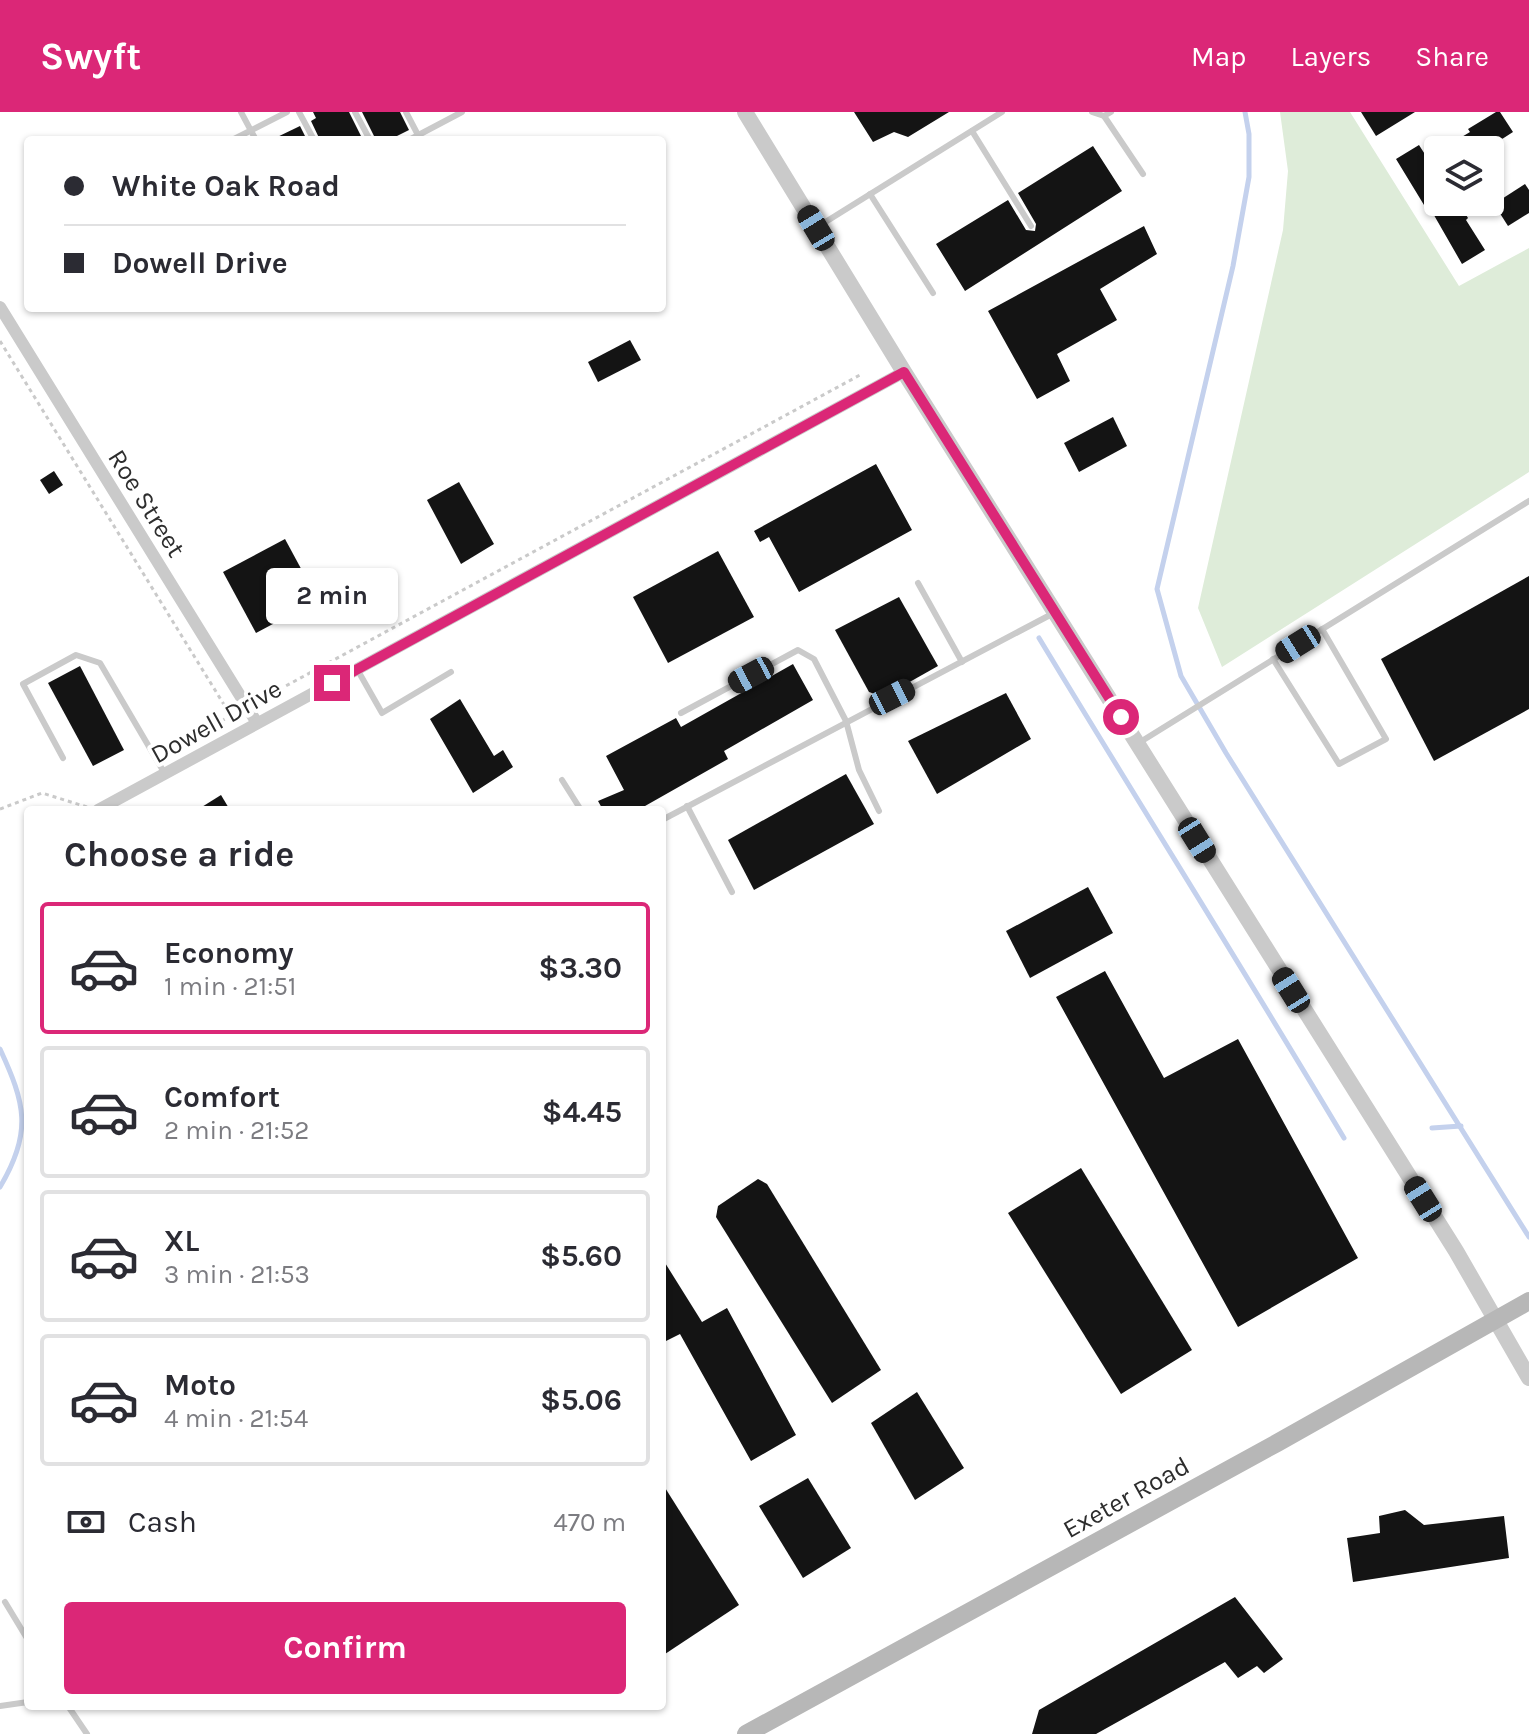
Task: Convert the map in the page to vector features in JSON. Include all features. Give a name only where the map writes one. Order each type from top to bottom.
[{"type":"main road","name":"Exeter Road","points":[[746,1734],[1265,1450],[1529,1301]]},
{"type":"street","points":[[745,112],[904,372],[1456,1251],[1529,1378]]},
{"type":"street","name":"Roe Street","points":[[0,307],[257,723]]},
{"type":"street","name":"Dowell Drive","points":[[105,806],[904,372]]},
{"type":"lane","points":[[241,112],[254,136]]},
{"type":"lane","points":[[240,136],[287,112]]},
{"type":"lane","points":[[299,112],[312,136]]},
{"type":"lane","points":[[355,112],[368,136]]},
{"type":"lane","points":[[406,112],[418,135],[458,113]]},
{"type":"lane","points":[[816,228],[1002,112]]},
{"type":"lane","points":[[1092,112],[1107,114],[1143,174]]},
{"type":"lane","points":[[972,131],[1031,226]]},
{"type":"lane","points":[[870,194],[933,293]]},
{"type":"lane","points":[[1137,744],[1529,501]]},
{"type":"lane","points":[[918,583],[962,662]]},
{"type":"lane","points":[[666,818],[1055,612]]},
{"type":"lane","points":[[1273,659],[1339,764],[1386,739],[1322,629]]},
{"type":"lane","points":[[681,713],[798,650],[814,659],[846,721],[859,770],[879,811]]},
{"type":"lane","points":[[63,758],[23,684],[76,655],[100,663],[165,774]]},
{"type":"lane","points":[[357,669],[382,713],[451,672]]},
{"type":"lane","points":[[562,780],[578,806]]},
{"type":"lane","points":[[687,806],[732,892]]},
{"type":"lane","points":[[5,1602],[24,1633]]},
{"type":"lane","points":[[0,1706],[24,1703]]},
{"type":"lane","points":[[71,1710],[87,1734]]},
{"type":"path","points":[[0,341],[231,716]]},
{"type":"path","points":[[179,744],[860,375]]},
{"type":"path","points":[[0,809],[42,793],[85,806]]},
{"type":"green space","points":[[1280,112],[1350,112],[1459,286],[1529,248],[1529,472],[1222,667],[1198,608],[1283,230],[1288,171]]},
{"type":"building","points":[[313,112],[349,112],[361,136],[318,136],[311,121],[316,118]]},
{"type":"building","points":[[362,112],[400,112],[409,130],[397,136],[374,136]]},
{"type":"building","points":[[854,112],[949,112],[908,137],[894,132],[873,142]]},
{"type":"building","points":[[1361,112],[1415,112],[1376,136]]},
{"type":"building","points":[[1500,112],[1513,132],[1504,138],[1463,136],[1470,132],[1468,129]]},
{"type":"building","points":[[300,126],[305,136],[279,136]]},
{"type":"building","points":[[1419,145],[1424,153],[1424,205],[1396,159]]},
{"type":"building","points":[[1093,146],[1122,191],[965,291],[936,244],[1008,200],[1026,230],[1035,231],[1036,224],[1018,193]]},
{"type":"building","points":[[1525,184],[1529,190],[1529,213],[1508,226],[1502,216],[1504,198]]},
{"type":"building","points":[[1434,216],[1468,218],[1466,220],[1485,250],[1462,264]]},
{"type":"building","points":[[1144,226],[1157,254],[1100,289],[1117,320],[1057,354],[1070,381],[1037,399],[988,311]]},
{"type":"building","points":[[630,340],[641,360],[598,382],[588,362]]},
{"type":"building","points":[[1113,417],[1127,446],[1079,472],[1064,443]]},
{"type":"building","points":[[876,464],[912,530],[799,592],[769,537],[760,542],[754,531]]},
{"type":"building","points":[[54,471],[63,485],[49,494],[40,480]]},
{"type":"building","points":[[459,482],[494,544],[461,564],[427,500]]},
{"type":"building","points":[[285,539],[318,600],[256,633],[223,572]]},
{"type":"building","points":[[718,551],[754,617],[668,663],[633,597]]},
{"type":"building","points":[[1529,576],[1529,709],[1434,761],[1381,659]]},
{"type":"building","points":[[899,597],[938,666],[883,697],[869,692],[835,630]]},
{"type":"building","points":[[793,664],[813,700],[724,751],[728,759],[645,806],[601,806],[598,801],[624,790],[606,756],[676,718],[681,727]]},
{"type":"building","points":[[80,666],[124,750],[93,766],[48,683]]},
{"type":"building","points":[[1006,693],[1031,739],[937,794],[908,741]]},
{"type":"building","points":[[460,699],[494,756],[503,750],[513,767],[473,793],[430,719]]},
{"type":"building","points":[[846,774],[874,824],[754,890],[728,840]]},
{"type":"building","points":[[221,795],[228,806],[203,806]]},
{"type":"building","points":[[1088,887],[1113,933],[1030,978],[1006,931]]},
{"type":"building","points":[[1105,971],[1164,1078],[1238,1039],[1358,1258],[1238,1327],[1056,997]]},
{"type":"building","points":[[1081,1168],[1192,1350],[1121,1394],[1008,1213]]},
{"type":"building","points":[[758,1179],[767,1184],[881,1370],[832,1403],[716,1217],[718,1206]]},
{"type":"building","points":[[666,1264],[702,1322],[727,1308],[796,1435],[751,1461],[680,1334],[666,1341]]},
{"type":"building","points":[[917,1392],[964,1468],[915,1500],[871,1423]]},
{"type":"building","points":[[808,1478],[851,1548],[803,1578],[759,1506]]},
{"type":"building","points":[[666,1489],[739,1605],[666,1653]]},
{"type":"building","points":[[1405,1510],[1424,1525],[1504,1516],[1509,1558],[1353,1582],[1347,1538],[1380,1533],[1379,1516]]},
{"type":"building","points":[[1235,1597],[1283,1659],[1264,1673],[1257,1666],[1238,1678],[1225,1662],[1096,1734],[1032,1734],[1039,1710]]},
{"type":"waterway","points":[[1245,112],[1249,134],[1249,177],[1233,266],[1157,589],[1181,676],[1529,1237]]},
{"type":"waterway","points":[[1039,638],[1344,1138]]},
{"type":"waterway","points":[[0,1049],[15,1086],[22,1118],[17,1150],[0,1187]]},
{"type":"waterway","points":[[1432,1128],[1461,1126]]},
{"type":"route","points":[[332,683],[904,372],[1121,717]]}]
